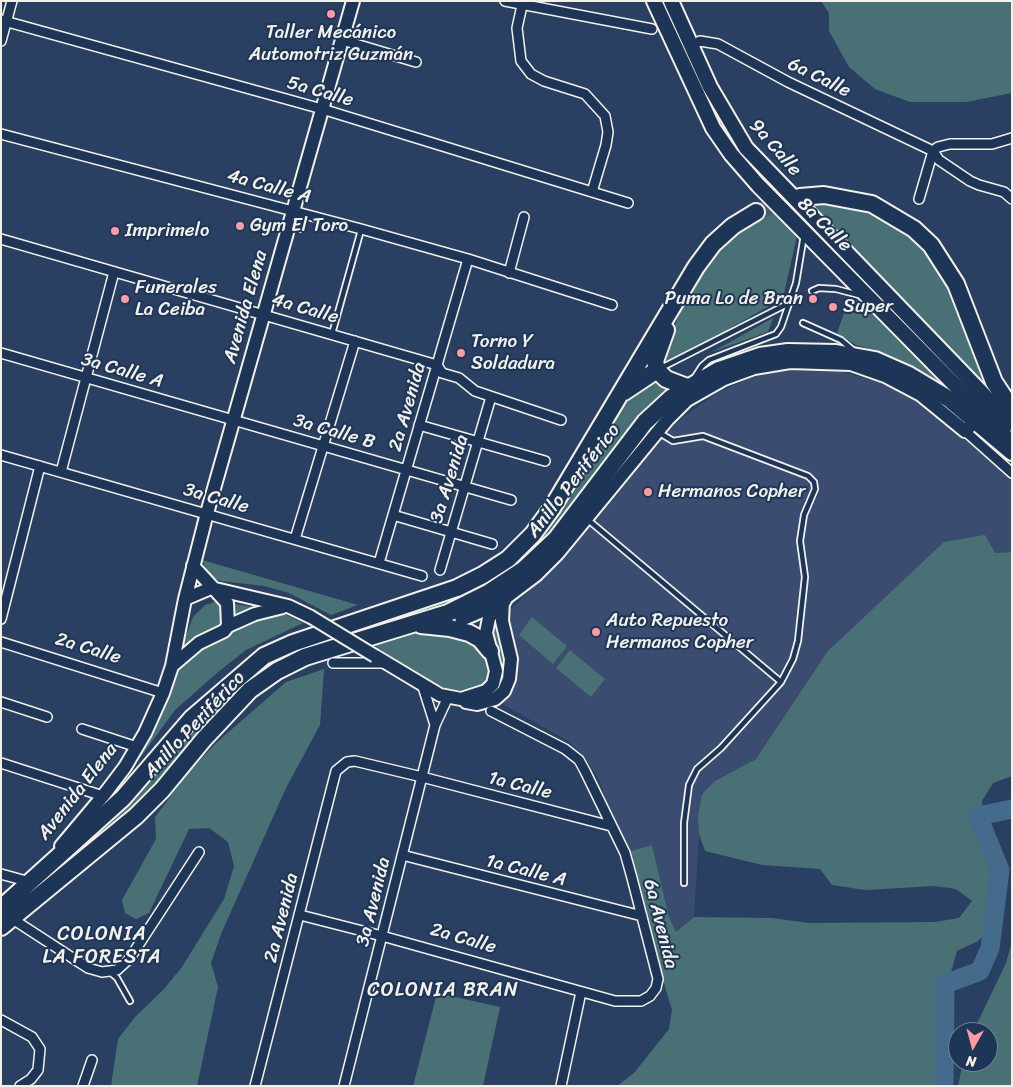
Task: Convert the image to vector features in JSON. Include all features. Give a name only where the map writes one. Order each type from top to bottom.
[{"type":"highway","points":[[800,197],[824,195],[872,204],[914,229],[931,245],[956,284],[994,382],[1012,409]]},
{"type":"highway","name":"Anillo Periférico","points":[[4,918],[30,882],[123,798],[192,718],[264,656],[293,643],[457,588],[483,575],[508,559],[533,534],[552,508],[678,296],[713,244],[733,226],[756,212]]},
{"type":"highway","points":[[678,296],[655,361],[657,370],[666,379],[688,386]]},
{"type":"highway","name":"Anillo Periférico","points":[[4,918],[136,816],[162,790],[250,690],[277,672],[304,658],[448,612],[507,582],[539,556],[575,516],[651,427],[671,398],[688,386],[733,364],[772,354],[817,351],[863,357],[890,366],[930,387],[971,426],[1012,452]]},
{"type":"highway","points":[[618,396],[657,370]]},
{"type":"highway","points":[[411,625],[456,619],[503,600]]},
{"type":"highway","points":[[411,625],[436,626],[463,631],[480,639],[490,651]]},
{"type":"main road","name":"8a Calle","points":[[654,1],[713,128],[731,154],[758,185],[1012,444]]},
{"type":"main road","name":"9a Calle","points":[[671,1],[728,122],[746,148],[1012,424]]},
{"type":"street","points":[[1,41],[4,21],[12,1]]},
{"type":"street","name":"Avenida Elena","points":[[30,882],[104,796],[137,747],[163,692],[172,666],[177,632],[207,513],[353,1]]},
{"type":"street","points":[[505,1],[652,29]]},
{"type":"street","points":[[523,3],[517,28],[518,49],[521,61],[531,74],[544,81],[585,94],[605,116],[608,132],[592,192]]},
{"type":"street","name":"5a Calle","points":[[4,21],[322,109],[628,203]]},
{"type":"street","points":[[342,40],[416,62]]},
{"type":"street","name":"6a Calle","points":[[691,46],[700,41],[718,44],[788,82],[934,151],[939,160],[970,181],[979,186],[1004,192],[1012,199]]},
{"type":"street","name":"4a Calle A","points":[[1,134],[293,210],[315,218],[468,259],[612,306]]},
{"type":"street","points":[[919,199],[934,151],[945,145],[984,145],[1012,138]]},
{"type":"street","points":[[509,273],[524,217]]},
{"type":"street","name":"4a Calle","points":[[1,239],[437,365],[442,372],[459,378],[469,388],[561,420]]},
{"type":"street","name":"2a Avenida","points":[[379,563],[468,259]]},
{"type":"street","points":[[61,472],[114,272]]},
{"type":"street","points":[[295,538],[355,341]]},
{"type":"street","name":"3a Calle A","points":[[1,353],[234,420]]},
{"type":"street","name":"Anillo Periférico","points":[[503,600],[536,575],[586,518],[651,427],[687,400],[713,384],[766,365],[807,362],[851,364],[885,376],[921,395],[971,426],[1012,473]]},
{"type":"street","name":"3a Avenida","points":[[440,570],[491,397]]},
{"type":"street","name":"3a Calle B","points":[[234,420],[511,500]]},
{"type":"street","points":[[419,426],[545,461]]},
{"type":"street","name":"3a Calle","points":[[1,455],[422,576]]},
{"type":"street","points":[[1,619],[40,466]]},
{"type":"street","points":[[393,515],[492,544]]},
{"type":"street","points":[[193,566],[211,588],[227,603],[228,626]]},
{"type":"street","points":[[185,599],[211,588],[288,606],[311,617],[423,687],[471,704],[484,703],[500,695],[507,685],[511,660],[502,621],[503,600]]},
{"type":"street","points":[[461,699],[483,693],[493,684],[495,666],[486,637],[486,626],[489,618],[503,600]]},
{"type":"street","points":[[172,666],[199,643],[224,631],[228,626],[255,614],[288,606]]},
{"type":"street","points":[[177,632],[199,643]]},
{"type":"street","name":"2a Calle","points":[[1,642],[163,692]]},
{"type":"street","points":[[332,663],[386,663]]},
{"type":"street","points":[[423,687],[435,725]]},
{"type":"street","name":"3a Avenida","points":[[344,1086],[435,725],[448,697]]},
{"type":"street","points":[[1,702],[47,717]]},
{"type":"street","points":[[491,711],[565,749],[579,760],[592,783],[611,826]]},
{"type":"street","points":[[82,729],[137,747]]},
{"type":"street","name":"1a Calle","points":[[347,762],[355,761],[422,777],[611,826]]},
{"type":"street","name":"2a Avenida","points":[[255,1086],[336,771],[347,762]]},
{"type":"street","points":[[1,763],[104,796]]},
{"type":"street","name":"6a Avenida","points":[[611,826],[625,852],[658,979],[656,988],[650,996],[641,1001],[615,1001]]},
{"type":"street","points":[[4,918],[88,968],[98,972],[117,970],[130,958],[199,852]]},
{"type":"street","name":"1a Calle A","points":[[402,855],[642,916]]},
{"type":"street","points":[[1,874],[30,882]]},
{"type":"street","name":"2a Calle","points":[[300,916],[382,936],[615,1001]]},
{"type":"street","points":[[561,1086],[581,992]]},
{"type":"street","points":[[1,1020],[25,1033],[37,1044],[41,1057],[34,1076],[20,1086]]},
{"type":"street","points":[[83,1086],[92,1060]]},
{"type":"lane","points":[[288,226],[301,229]]},
{"type":"lane","points":[[332,334],[361,229]]},
{"type":"lane","points":[[688,386],[702,366],[709,360],[776,334],[785,319],[796,283],[804,231]]},
{"type":"lane","points":[[812,292],[819,288],[836,289],[850,291],[871,300]]},
{"type":"lane","points":[[657,370],[799,298]]},
{"type":"lane","points":[[785,319],[792,320]]},
{"type":"lane","points":[[803,323],[841,340],[863,357]]},
{"type":"lane","points":[[651,427],[673,441],[702,436],[808,476],[814,482],[815,489],[804,515],[800,541],[805,576],[798,641],[793,659],[780,682],[721,748],[697,769],[689,785],[684,823],[684,884]]},
{"type":"lane","points":[[586,518],[780,682]]},
{"type":"lane","points":[[110,972],[117,978],[130,1002]]},
{"type":"shaded area","points":[[827,367],[888,385],[933,410],[1012,481],[1012,552],[995,553],[827,652],[756,759],[715,781],[698,816],[699,834],[694,917],[676,932],[669,917],[652,845],[624,853],[617,828],[598,778],[583,754],[568,741],[497,701],[514,689],[517,680],[517,657],[510,627],[510,610],[550,571],[647,452],[682,418],[717,393],[750,378],[790,368]]},
{"type":"green space","points":[[821,1],[1012,1],[1012,93],[966,102],[910,102],[875,89],[849,67],[829,31],[829,13]]},
{"type":"green space","points":[[818,200],[860,207],[914,235],[951,285],[984,385],[807,204]]},
{"type":"green space","points":[[775,208],[798,231],[783,298],[664,366],[660,363],[686,297],[719,245],[753,217]]},
{"type":"green space","points":[[850,296],[885,319],[972,409],[931,377],[907,363],[882,352],[856,345],[837,333]]},
{"type":"green space","points":[[773,318],[768,332],[712,352]]},
{"type":"green space","points":[[651,378],[673,389],[562,522],[503,579],[444,608],[273,668],[161,787],[1,922],[1,912],[139,793],[154,777],[194,721],[267,661],[298,646],[440,603],[500,575],[532,545],[622,400]]},
{"type":"green space","points":[[985,535],[995,553],[1012,552],[1012,776],[993,783],[982,801],[984,830],[994,856],[992,888],[996,907],[991,928],[978,941],[957,951],[947,986],[944,1086],[617,1086],[634,1073],[669,1029],[672,1010],[624,853],[652,845],[669,917],[676,932],[694,917],[772,918],[809,923],[935,922],[959,918],[972,901],[956,889],[935,886],[865,890],[832,885],[820,869],[762,865],[705,851],[699,834],[698,816],[702,794],[715,781],[756,759],[827,652],[944,542]]},
{"type":"green space","points":[[202,560],[358,605],[331,615],[289,593],[264,586],[221,581],[210,577]]},
{"type":"green space","points":[[219,601],[280,612],[303,623],[246,650],[217,673],[175,710],[140,758],[193,617],[205,605]]},
{"type":"green space","points":[[497,613],[505,665],[493,645],[491,622]]},
{"type":"green space","points":[[532,617],[567,646],[553,664],[519,635]]},
{"type":"green space","points":[[411,631],[436,631],[476,644],[490,665],[488,679],[481,688],[472,691],[442,689],[427,683],[374,645]]},
{"type":"green space","points":[[570,650],[605,679],[591,697],[556,668]]},
{"type":"green space","points":[[324,669],[320,725],[286,788],[221,934],[211,963],[218,987],[197,1086],[111,1086],[118,1039],[135,1017],[164,989],[182,967],[224,899],[234,866],[228,842],[209,828],[189,829],[149,913],[136,919],[125,913],[122,900],[156,839],[155,817],[189,772],[216,743],[286,682]]},
{"type":"green space","points":[[1012,941],[1012,1086],[958,1086],[961,1072],[998,1072],[998,1022],[978,1022],[1006,963]]},
{"type":"green space","points":[[437,993],[500,1007],[483,1086],[413,1086]]},
{"type":"waterway","points":[[944,1086],[945,984],[980,971],[990,948],[1000,870],[978,816],[1012,809]]},
{"type":"tunnel","points":[[756,212],[800,197]]},
{"type":"place","name":"Taller Mecánico Automotriz Guzmán","points":[[331,14]]},
{"type":"place","name":"Gym El Toro","points":[[240,226]]},
{"type":"place","name":"Imprimelo","points":[[115,231]]},
{"type":"place","name":"Funerales La Ceiba","points":[[125,299]]},
{"type":"place","name":"Puma Lo de Bran","points":[[813,299]]},
{"type":"place","name":"Super","points":[[833,307]]},
{"type":"place","name":"Torno Y Soldadura","points":[[461,353]]},
{"type":"place","name":"Hermanos Copher","points":[[648,492]]},
{"type":"place","name":"Auto Repuesto Hermanos Copher","points":[[596,632]]},
{"type":"district","name":"COLONIA LA FORESTA","points":[[102,946]]},
{"type":"district","name":"COLONIA BRAN","points":[[443,991]]}]
